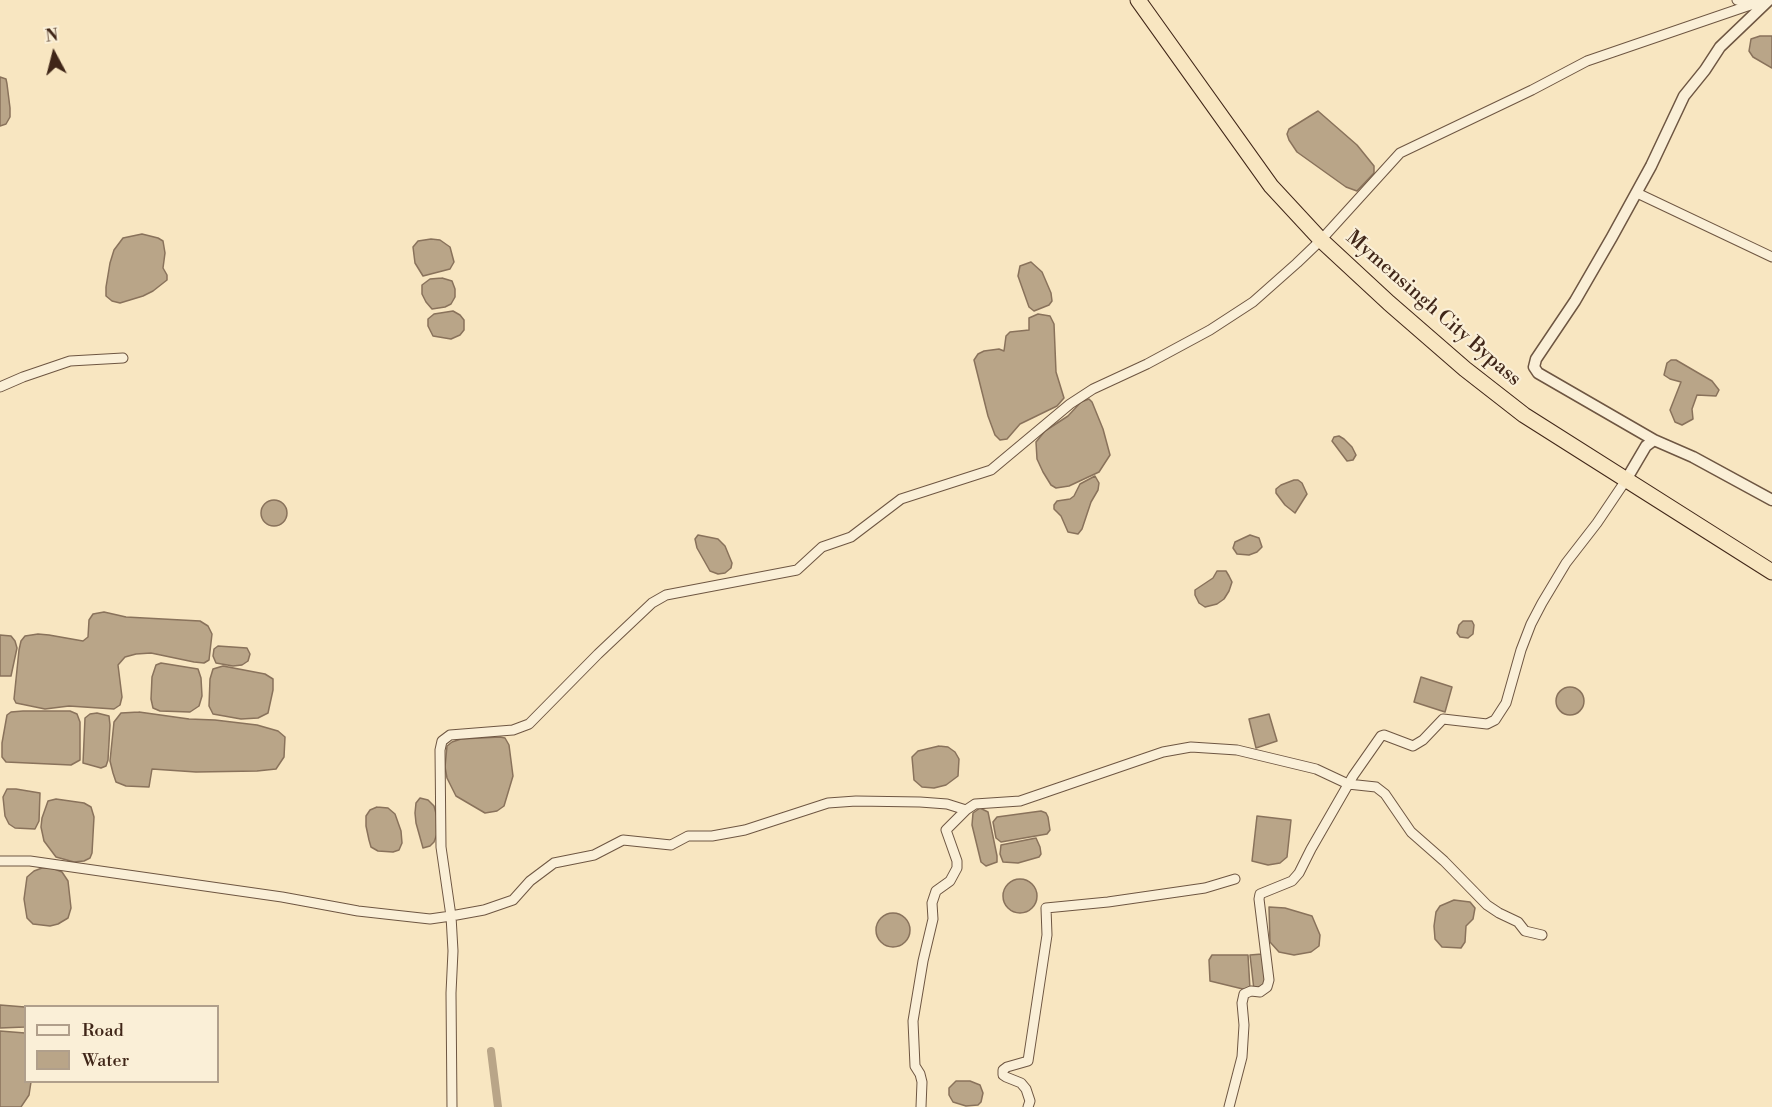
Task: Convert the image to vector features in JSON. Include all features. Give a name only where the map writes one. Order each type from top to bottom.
[{"type":"highway","name":"Mymensingh City Bypass","points":[[1138,0],[1271,186],[1321,240],[1465,369],[1524,415],[1772,572]]},
{"type":"street","points":[[1737,0],[1752,5]]},
{"type":"street","points":[[452,1107],[453,951],[451,916],[441,847],[440,750],[442,741],[450,735],[513,730],[529,724],[652,603],[666,595],[797,570],[822,547],[851,537],[901,499],[991,470],[1070,404],[1093,389],[1147,364],[1210,330],[1253,302],[1321,240],[1400,153],[1587,61],[1767,0]]},
{"type":"street","points":[[1767,0],[1720,47],[1706,70],[1684,96],[1651,166],[1575,300],[1536,359],[1534,367],[1538,373],[1654,440],[1693,457],[1772,500]]},
{"type":"street","points":[[1636,193],[1772,257]]},
{"type":"street","points":[[0,387],[70,361],[123,358]]},
{"type":"street","points":[[1229,1107],[1242,1057],[1244,994],[1251,991],[1260,992],[1267,987],[1269,980],[1260,894],[1292,881],[1299,873],[1348,784],[1381,735],[1413,746],[1424,740],[1443,719],[1487,724],[1495,720],[1506,703],[1521,650],[1542,603],[1566,563],[1597,524],[1646,446],[1654,440]]},
{"type":"street","points":[[921,1107],[922,1082],[915,1066],[913,1021],[933,919],[932,903],[936,891],[950,881],[957,868],[957,861],[946,830],[975,804],[1020,801],[1154,755],[1191,747],[1237,750],[1285,760],[1316,769],[1348,784],[1382,791],[1411,832],[1444,861],[1487,905],[1499,914],[1518,921],[1525,932],[1542,935]]},
{"type":"street","points":[[0,861],[30,861],[282,897],[358,911],[430,919],[484,910],[513,900],[530,881],[554,862],[594,855],[623,840],[671,845],[688,836],[712,836],[745,830],[828,803],[920,802],[947,804],[966,810]]},
{"type":"street","points":[[1028,1107],[1030,1101],[1026,1089],[1021,1083],[1003,1075],[1003,1070],[1028,1061],[1047,935],[1046,908],[1205,888],[1235,879]]},
{"type":"water","points":[[1772,36],[1772,68],[1753,57],[1749,51],[1751,39]]},
{"type":"water","points":[[0,77],[6,79],[10,117],[6,124],[0,126]]},
{"type":"water","points":[[1318,111],[1357,145],[1374,166],[1374,173],[1357,191],[1346,187],[1297,152],[1289,140],[1287,134],[1289,129]]},
{"type":"water","points":[[142,234],[163,241],[165,253],[163,268],[167,280],[143,296],[120,303],[112,301],[106,296],[106,287],[114,250],[123,238]]},
{"type":"water","points":[[440,240],[450,247],[454,262],[450,269],[423,276],[415,263],[413,247],[418,241]]},
{"type":"water","points":[[1031,262],[1042,272],[1052,301],[1049,305],[1034,311],[1029,307],[1018,276],[1020,266]]},
{"type":"water","points":[[442,278],[452,281],[455,297],[451,304],[432,309],[422,294],[422,285],[430,279]]},
{"type":"water","points":[[453,311],[464,320],[464,330],[460,335],[451,339],[433,336],[428,326],[428,319],[434,314]]},
{"type":"water","points":[[1038,314],[1050,316],[1054,324],[1056,372],[1064,398],[1057,406],[1020,424],[1007,439],[1000,440],[995,435],[988,416],[974,360],[984,351],[999,349],[1004,351],[1006,336],[1010,332],[1029,330],[1029,318]]},
{"type":"water","points":[[1676,360],[1712,381],[1719,390],[1716,396],[1697,395],[1692,409],[1693,419],[1682,425],[1675,422],[1670,410],[1681,382],[1664,375],[1667,363]]},
{"type":"water","points":[[1089,399],[1103,429],[1110,455],[1099,472],[1069,486],[1056,488],[1051,485],[1037,459],[1036,442],[1045,431],[1068,416],[1081,402]]},
{"type":"water","points":[[1339,436],[1352,447],[1356,455],[1353,460],[1347,461],[1332,441],[1334,437]]},
{"type":"water","points":[[1095,476],[1099,483],[1098,490],[1091,502],[1082,529],[1078,534],[1068,532],[1061,516],[1054,509],[1054,505],[1057,501],[1070,499],[1080,484]]},
{"type":"water","points":[[1294,480],[1302,483],[1307,494],[1295,513],[1276,493],[1276,489],[1281,485]]},
{"type":"water","points":[[274,500],[283,504],[287,513],[283,522],[274,526],[265,522],[261,513],[265,504]]},
{"type":"water","points":[[698,535],[718,539],[725,546],[732,563],[731,568],[725,573],[718,574],[710,571],[697,548],[695,539]]},
{"type":"water","points":[[1250,535],[1259,538],[1262,547],[1249,555],[1237,554],[1233,548],[1235,542]]},
{"type":"water","points":[[1217,571],[1226,571],[1229,576],[1232,582],[1229,591],[1217,604],[1205,607],[1199,603],[1195,590],[1213,578]]},
{"type":"water","points":[[104,612],[126,617],[200,621],[208,626],[212,634],[209,660],[204,663],[194,662],[151,653],[125,657],[118,665],[122,697],[120,705],[114,709],[69,706],[45,709],[16,703],[14,699],[19,650],[25,636],[38,634],[83,641],[88,637],[89,620],[93,614]]},
{"type":"water","points":[[1463,621],[1472,621],[1473,634],[1468,638],[1460,637],[1457,633],[1459,625]]},
{"type":"water","points":[[0,635],[11,636],[17,648],[11,676],[0,676]]},
{"type":"water","points":[[218,646],[247,648],[250,654],[248,661],[242,665],[233,666],[216,663],[213,656],[214,649]]},
{"type":"water","points":[[161,663],[198,669],[202,696],[199,706],[190,712],[160,711],[153,708],[152,677],[156,665]]},
{"type":"water","points":[[223,666],[265,674],[273,679],[268,713],[258,718],[241,719],[213,714],[209,706],[210,679],[213,669]]},
{"type":"water","points":[[1421,677],[1452,687],[1445,712],[1414,702]]},
{"type":"water","points":[[1570,687],[1580,691],[1584,701],[1580,711],[1570,715],[1560,711],[1556,701],[1560,691]]},
{"type":"water","points":[[70,711],[77,714],[80,722],[80,760],[71,765],[6,762],[2,757],[2,743],[7,715],[11,712]]},
{"type":"water","points":[[139,712],[257,725],[278,731],[285,737],[284,757],[276,769],[257,771],[196,772],[152,769],[149,787],[126,786],[116,782],[110,761],[114,722],[121,713]]},
{"type":"water","points":[[97,713],[109,716],[110,725],[108,760],[106,766],[101,768],[83,763],[85,718]]},
{"type":"water","points":[[1269,714],[1277,741],[1256,748],[1249,719]]},
{"type":"water","points":[[505,738],[509,745],[513,776],[504,806],[497,811],[485,813],[456,796],[447,778],[445,767],[447,746],[461,739]]},
{"type":"water","points":[[939,746],[948,747],[955,752],[959,759],[958,776],[946,785],[934,788],[922,787],[914,780],[912,757],[918,751]]},
{"type":"water","points":[[7,789],[40,793],[39,821],[35,829],[15,828],[9,824],[5,816],[3,797]]},
{"type":"water","points":[[420,798],[428,800],[434,806],[437,817],[437,834],[434,842],[423,848],[415,813],[416,803]]},
{"type":"water","points":[[56,799],[84,803],[91,807],[94,817],[90,858],[74,862],[56,857],[44,841],[42,818],[48,801]]},
{"type":"water","points":[[377,807],[388,808],[395,814],[401,831],[402,843],[399,850],[378,851],[371,847],[366,816],[370,810]]},
{"type":"water","points":[[980,808],[988,812],[997,856],[997,862],[986,866],[981,862],[972,825],[973,813]]},
{"type":"water","points":[[1041,811],[1048,817],[1050,830],[1047,834],[1001,842],[996,838],[993,822],[997,817]]},
{"type":"water","points":[[1257,816],[1291,820],[1287,857],[1280,863],[1268,865],[1252,861]]},
{"type":"water","points":[[1036,838],[1040,847],[1039,857],[1018,863],[1003,862],[1000,854],[1001,845]]},
{"type":"water","points":[[42,868],[52,868],[62,872],[68,881],[71,908],[68,918],[50,926],[33,924],[27,918],[24,899],[27,877]]},
{"type":"water","points":[[1020,879],[1032,884],[1037,896],[1032,908],[1020,913],[1008,908],[1003,896],[1008,884]]},
{"type":"water","points":[[1454,900],[1470,902],[1475,908],[1473,919],[1466,926],[1465,942],[1461,948],[1442,947],[1435,939],[1436,912],[1440,906]]},
{"type":"water","points":[[1269,907],[1285,908],[1312,916],[1320,935],[1319,946],[1311,952],[1294,955],[1279,952],[1270,942]]},
{"type":"water","points":[[893,913],[905,918],[910,930],[905,942],[893,947],[881,942],[876,930],[881,918]]},
{"type":"water","points":[[1262,954],[1266,980],[1264,986],[1254,990],[1250,955]]},
{"type":"water","points":[[1212,955],[1248,955],[1250,989],[1210,981],[1209,960]]},
{"type":"water","points":[[0,1005],[24,1007],[24,1027],[0,1028]]},
{"type":"water","points":[[0,1031],[24,1033],[24,1083],[31,1083],[29,1095],[21,1107],[0,1107]]},
{"type":"water","points":[[956,1081],[970,1081],[980,1085],[983,1093],[981,1102],[978,1105],[966,1106],[953,1102],[949,1095],[949,1088]]},
{"type":"waterway","points":[[491,1051],[498,1107]]}]
